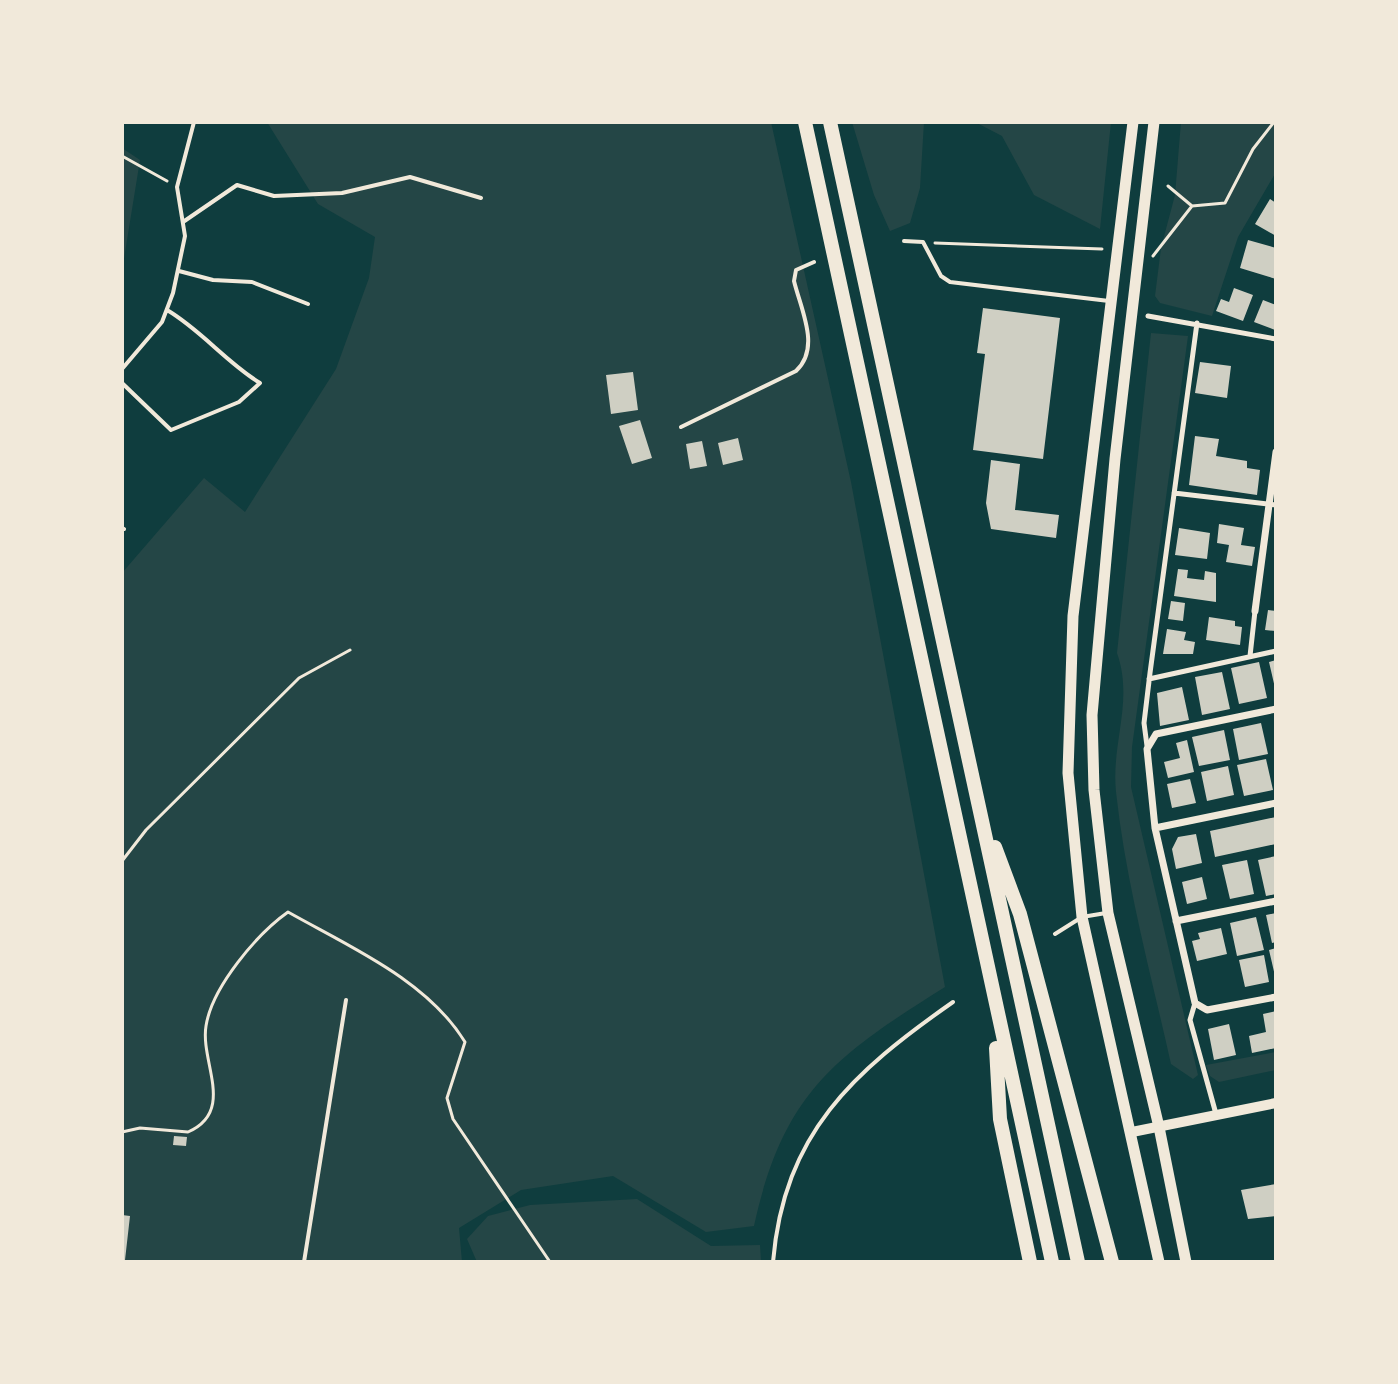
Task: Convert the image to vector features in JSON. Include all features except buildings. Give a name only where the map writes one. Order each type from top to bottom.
[{"type":"highway","points":[[805,122],[1052,1262]]},
{"type":"highway","points":[[830,122],[1078,1262]]},
{"type":"highway","points":[[980,810],[1020,914],[1112,1262]]},
{"type":"highway","points":[[995,1008],[1000,1119],[1030,1262]]},
{"type":"main road","points":[[1133,122],[1073,616],[1068,773],[1082,917],[1159,1262]]},
{"type":"main road","points":[[1154,122],[1115,459],[1093,701],[1094,790],[1108,913],[1159,1127],[1186,1262]]},
{"type":"main road","points":[[1132,1132],[1276,1103]]},
{"type":"street","points":[[1148,316],[1276,339]]},
{"type":"street","points":[[1197,323],[1144,723],[1155,828],[1195,1003],[1190,1020],[1216,1115]]},
{"type":"street","points":[[1250,656],[1272,505],[1276,452]]},
{"type":"street","points":[[1174,493],[1272,505]]},
{"type":"street","points":[[1149,679],[1276,651]]},
{"type":"street","points":[[1147,749],[1156,734],[1276,709]]},
{"type":"street","points":[[1155,828],[1276,803]]},
{"type":"street","points":[[1176,921],[1276,901]]},
{"type":"street","points":[[1195,1003],[1207,1010],[1276,997]]},
{"type":"lane","points":[[122,369],[155,331],[167,310],[179,271],[183,222],[177,187],[194,122]]},
{"type":"lane","points":[[183,222],[237,185],[274,196],[342,193],[410,177],[481,198]]},
{"type":"lane","points":[[904,241],[923,242],[941,276],[950,282],[1112,301]]},
{"type":"lane","points":[[681,427],[796,371],[806,362],[810,347],[794,281],[796,270],[814,262]]},
{"type":"lane","points":[[179,271],[213,280],[252,282],[308,304]]},
{"type":"lane","points":[[122,383],[171,430],[239,402],[260,383],[230,363],[193,328],[167,310]]},
{"type":"lane","points":[[1055,934],[1082,917],[1108,913]]},
{"type":"lane","points":[[304,1262],[346,1000]]},
{"type":"lane","points":[[773,1262],[780,1203],[824,1115],[893,1045],[953,1002]]},
{"type":"path","points":[[1168,186],[1192,206],[1225,203],[1253,149],[1274,122]]},
{"type":"path","points":[[122,156],[177,187]]},
{"type":"path","points":[[1153,256],[1192,206]]},
{"type":"path","points":[[923,242],[1102,249]]},
{"type":"path","points":[[122,861],[146,830],[178,802],[299,678],[350,650]]},
{"type":"path","points":[[122,1132],[140,1128],[188,1132],[205,1119],[214,1103],[216,1086],[206,1047],[211,1005],[264,929],[288,912],[388,969],[451,1020],[465,1042],[447,1098],[453,1119],[550,1262]]},
{"type":"shaded area","points":[[267,122],[771,122],[851,482],[945,987],[873,1035],[819,1082],[798,1110],[781,1142],[766,1180],[754,1226],[706,1232],[613,1176],[521,1190],[459,1228],[462,1262],[122,1262],[122,573],[204,478],[245,512],[336,369],[369,278],[375,237],[318,204]]},
{"type":"shaded area","points":[[852,122],[924,122],[920,188],[910,223],[890,231],[874,195]]},
{"type":"shaded area","points":[[975,122],[1111,122],[1100,229],[1034,195],[1002,136]]},
{"type":"shaded area","points":[[1181,122],[1276,122],[1276,172],[1238,237],[1212,316],[1160,303],[1155,296],[1161,248],[1175,195]]},
{"type":"shaded area","points":[[122,148],[140,160],[122,271]]},
{"type":"shaded area","points":[[1151,333],[1188,336],[1132,747],[1131,787],[1198,1075],[1193,1079],[1171,1064],[1133,895],[1116,792],[1116,756],[1123,705],[1122,671],[1117,653]]},
{"type":"shaded area","points":[[1276,1052],[1276,1070],[1219,1082],[1210,1076],[1206,1065]]},
{"type":"shaded area","points":[[637,1199],[711,1246],[760,1245],[761,1262],[477,1262],[467,1239],[488,1216],[530,1205]]}]
